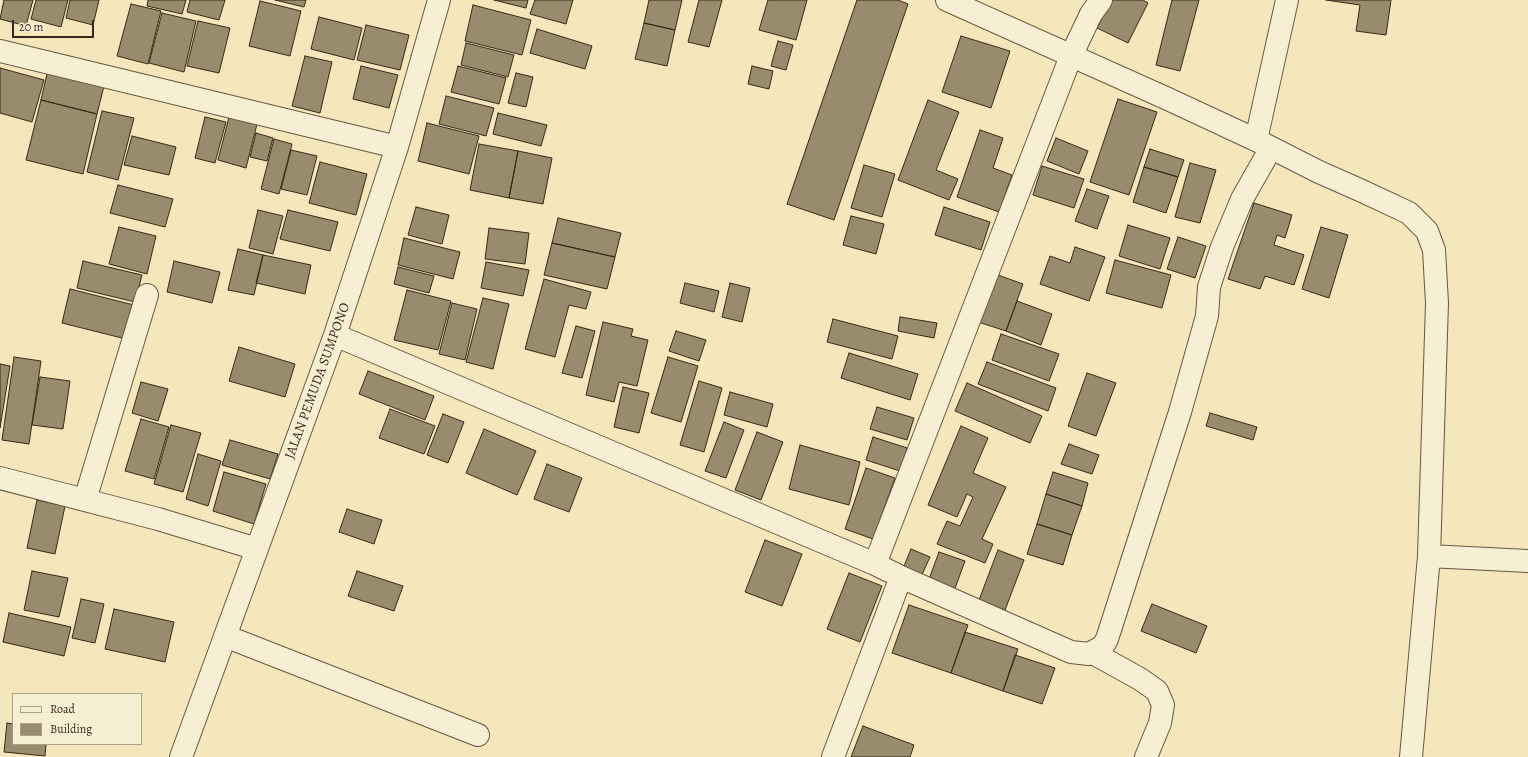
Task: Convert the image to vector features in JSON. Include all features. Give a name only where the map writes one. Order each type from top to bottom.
[{"type":"street","name":"JALAN PEMUDA SUMPONO","points":[[181,757],[239,641],[257,549],[335,335],[397,147],[439,0]]},
{"type":"street","points":[[947,0],[1264,144],[1319,172],[1409,213],[1427,231],[1434,250],[1437,302],[1429,556],[1411,757]]},
{"type":"street","points":[[875,564],[1071,56],[1091,14],[1101,0]]},
{"type":"street","points":[[335,335],[875,564],[900,577],[1071,652],[1093,653],[1103,646],[1107,639],[1180,412],[1207,316],[1209,287],[1222,247],[1264,144],[1287,0]]},
{"type":"street","points":[[0,51],[397,147]]},
{"type":"street","points":[[85,500],[147,295]]},
{"type":"street","points":[[0,478],[158,519],[257,549]]},
{"type":"street","points":[[1429,556],[1528,561]]},
{"type":"street","points":[[833,757],[900,577]]},
{"type":"street","points":[[239,641],[478,735]]},
{"type":"street","points":[[1093,653],[1140,679],[1157,692],[1163,705],[1160,723],[1146,757]]},
{"type":"building","points":[[4,0],[33,0],[26,26],[0,19]]},
{"type":"building","points":[[36,0],[68,0],[61,27],[31,19]]},
{"type":"building","points":[[70,0],[99,0],[93,25],[66,18]]},
{"type":"building","points":[[148,0],[186,0],[182,14],[147,6]]},
{"type":"building","points":[[190,0],[225,0],[219,20],[187,12]]},
{"type":"building","points":[[275,0],[306,0],[304,7]]},
{"type":"building","points":[[494,0],[528,0],[526,8]]},
{"type":"building","points":[[535,0],[573,0],[566,24],[530,14]]},
{"type":"building","points":[[649,0],[682,0],[675,30],[644,23]]},
{"type":"building","points":[[699,0],[722,0],[709,47],[688,42]]},
{"type":"building","points":[[768,0],[807,0],[796,40],[759,30]]},
{"type":"building","points":[[857,0],[898,0],[908,4],[834,220],[787,204]]},
{"type":"building","points":[[1111,0],[1143,0],[1148,3],[1128,43],[1097,28]]},
{"type":"building","points":[[1172,0],[1199,0],[1180,71],[1156,65]]},
{"type":"building","points":[[1326,0],[1391,0],[1386,35],[1356,31],[1360,5]]},
{"type":"building","points":[[260,1],[301,11],[290,56],[249,46]]},
{"type":"building","points":[[131,4],[161,11],[148,64],[117,56]]},
{"type":"building","points":[[473,5],[531,20],[522,55],[465,41]]},
{"type":"building","points":[[162,13],[196,21],[184,72],[149,63]]},
{"type":"building","points":[[319,17],[362,28],[354,60],[311,49]]},
{"type":"building","points":[[198,21],[230,28],[219,73],[187,66]]},
{"type":"building","points":[[644,23],[675,30],[667,66],[635,59]]},
{"type":"building","points":[[366,25],[409,35],[400,70],[357,60]]},
{"type":"building","points":[[537,29],[592,46],[585,69],[530,53]]},
{"type":"building","points":[[961,36],[1010,51],[991,108],[942,92]]},
{"type":"building","points":[[778,41],[793,45],[786,70],[771,66]]},
{"type":"building","points":[[466,43],[514,55],[508,77],[461,65]]},
{"type":"building","points":[[305,56],[332,62],[320,113],[292,106]]},
{"type":"building","points":[[49,65],[106,78],[97,114],[41,100]]},
{"type":"building","points":[[361,66],[398,75],[389,108],[353,99]]},
{"type":"building","points":[[458,66],[506,78],[499,104],[451,92]]},
{"type":"building","points":[[752,66],[773,71],[769,89],[748,84]]},
{"type":"building","points":[[0,68],[44,80],[32,122],[0,113]]},
{"type":"building","points":[[516,73],[533,77],[526,107],[508,103]]},
{"type":"building","points":[[446,96],[494,108],[486,136],[439,124]]},
{"type":"building","points":[[1118,99],[1157,112],[1129,195],[1090,182]]},
{"type":"building","points":[[41,100],[97,114],[83,174],[26,160]]},
{"type":"building","points":[[928,100],[959,112],[936,170],[958,179],[949,200],[898,180]]},
{"type":"building","points":[[102,111],[134,118],[118,180],[87,172]]},
{"type":"building","points":[[498,113],[547,125],[541,146],[493,134]]},
{"type":"building","points":[[205,117],[226,122],[215,163],[195,158]]},
{"type":"building","points":[[229,117],[257,124],[246,168],[218,160]]},
{"type":"building","points":[[427,123],[479,136],[469,174],[418,161]]},
{"type":"building","points":[[980,130],[1003,138],[993,168],[1012,175],[999,212],[957,197]]},
{"type":"building","points":[[256,133],[273,138],[267,161],[250,157]]},
{"type":"building","points":[[132,136],[176,147],[169,175],[124,165]]},
{"type":"building","points":[[1056,138],[1088,151],[1079,174],[1047,161]]},
{"type":"building","points":[[274,139],[292,144],[279,194],[261,189]]},
{"type":"building","points":[[479,144],[518,151],[509,198],[470,190]]},
{"type":"building","points":[[1150,149],[1184,160],[1178,177],[1144,167]]},
{"type":"building","points":[[291,150],[317,156],[307,195],[281,189]]},
{"type":"building","points":[[518,151],[552,158],[543,204],[509,198]]},
{"type":"building","points":[[320,162],[367,174],[356,215],[309,203]]},
{"type":"building","points":[[1190,163],[1216,170],[1200,223],[1175,217]]},
{"type":"building","points":[[864,165],[895,174],[882,217],[851,208]]},
{"type":"building","points":[[1042,166],[1084,179],[1074,208],[1033,195]]},
{"type":"building","points":[[1144,167],[1178,177],[1166,213],[1133,202]]},
{"type":"building","points":[[118,185],[173,199],[165,227],[110,213]]},
{"type":"building","points":[[1087,189],[1109,196],[1097,229],[1075,221]]},
{"type":"building","points":[[1254,203],[1292,215],[1285,238],[1277,235],[1274,245],[1304,255],[1294,285],[1265,276],[1260,289],[1228,279]]},
{"type":"building","points":[[416,207],[449,215],[442,244],[408,235]]},
{"type":"building","points":[[944,207],[990,222],[981,250],[935,235]]},
{"type":"building","points":[[258,210],[283,216],[273,254],[249,248]]},
{"type":"building","points":[[288,210],[338,222],[330,251],[280,239]]},
{"type":"building","points":[[851,216],[884,224],[876,254],[843,245]]},
{"type":"building","points":[[558,218],[621,233],[615,257],[552,243]]},
{"type":"building","points":[[1128,225],[1170,238],[1160,269],[1119,256]]},
{"type":"building","points":[[119,227],[156,236],[147,274],[109,264]]},
{"type":"building","points":[[1321,227],[1348,235],[1329,298],[1302,289]]},
{"type":"building","points":[[489,228],[529,233],[525,264],[485,259]]},
{"type":"building","points":[[1178,237],[1206,246],[1195,278],[1167,269]]},
{"type":"building","points":[[404,238],[460,252],[453,279],[398,265]]},
{"type":"building","points":[[552,243],[615,257],[607,289],[544,275]]},
{"type":"building","points":[[1075,247],[1105,257],[1089,301],[1040,284],[1050,256],[1070,263]]},
{"type":"building","points":[[238,249],[263,255],[254,295],[228,290]]},
{"type":"building","points":[[263,255],[311,265],[305,294],[256,283]]},
{"type":"building","points":[[1115,260],[1171,275],[1162,308],[1106,293]]},
{"type":"building","points":[[83,261],[142,275],[135,302],[77,288]]},
{"type":"building","points":[[174,261],[220,272],[212,303],[167,292]]},
{"type":"building","points":[[486,262],[529,270],[523,296],[481,288]]},
{"type":"building","points":[[398,267],[434,276],[429,293],[394,284]]},
{"type":"building","points":[[995,274],[1023,284],[1006,331],[978,322]]},
{"type":"building","points":[[544,279],[591,292],[586,309],[569,305],[555,357],[525,349]]},
{"type":"building","points":[[685,283],[719,291],[714,312],[680,303]]},
{"type":"building","points":[[730,283],[750,288],[742,322],[722,317]]},
{"type":"building","points":[[70,289],[134,305],[126,339],[62,323]]},
{"type":"building","points":[[407,290],[451,301],[438,350],[394,340]]},
{"type":"building","points":[[483,298],[509,304],[493,369],[466,362]]},
{"type":"building","points":[[1017,301],[1052,314],[1041,345],[1006,331]]},
{"type":"building","points":[[452,303],[477,309],[465,360],[439,354]]},
{"type":"building","points":[[900,317],[937,323],[934,338],[898,331]]},
{"type":"building","points":[[833,319],[898,336],[892,359],[827,342]]},
{"type":"building","points":[[603,322],[633,329],[631,336],[648,340],[637,386],[619,382],[614,402],[586,395]]},
{"type":"building","points":[[576,326],[595,331],[582,378],[562,373]]},
{"type":"building","points":[[676,331],[706,340],[699,361],[669,351]]},
{"type":"building","points":[[1001,334],[1059,354],[1049,381],[992,360]]},
{"type":"building","points":[[239,347],[295,364],[285,397],[229,381]]},
{"type":"building","points":[[849,353],[918,374],[910,400],[841,378]]},
{"type":"building","points":[[14,357],[41,361],[29,444],[2,440]]},
{"type":"building","points":[[668,357],[698,366],[681,422],[651,413]]},
{"type":"building","points":[[987,362],[1056,388],[1048,411],[978,384]]},
{"type":"building","points":[[0,364],[10,366],[0,428]]},
{"type":"building","points":[[368,371],[434,396],[425,420],[359,394]]},
{"type":"building","points":[[1087,373],[1116,383],[1096,436],[1068,426]]},
{"type":"building","points":[[40,377],[70,381],[63,429],[32,425]]},
{"type":"building","points":[[699,381],[722,388],[704,452],[680,445]]},
{"type":"building","points":[[141,382],[168,389],[158,421],[132,413]]},
{"type":"building","points":[[967,383],[1042,416],[1030,443],[955,411]]},
{"type":"building","points":[[623,387],[649,393],[639,433],[614,427]]},
{"type":"building","points":[[730,392],[773,404],[767,427],[724,415]]},
{"type":"building","points":[[877,407],[914,418],[907,440],[870,429]]},
{"type":"building","points":[[390,409],[435,426],[424,454],[379,438]]},
{"type":"building","points":[[1210,413],[1257,427],[1253,440],[1206,426]]},
{"type":"building","points":[[443,414],[464,422],[448,463],[427,455]]},
{"type":"building","points":[[141,419],[169,427],[154,479],[125,471]]},
{"type":"building","points":[[724,422],[744,430],[726,478],[705,471]]},
{"type":"building","points":[[171,425],[201,433],[183,492],[154,484]]},
{"type":"building","points":[[961,426],[988,438],[973,473],[1006,487],[982,539],[993,544],[985,563],[937,544],[947,521],[960,526],[973,497],[967,494],[957,517],[928,505]]},
{"type":"building","points":[[484,429],[536,451],[517,495],[466,473]]},
{"type":"building","points":[[757,432],[783,442],[761,500],[735,490]]},
{"type":"building","points":[[873,437],[907,448],[900,471],[866,460]]},
{"type":"building","points":[[230,440],[278,454],[270,479],[222,465]]},
{"type":"building","points":[[1069,444],[1099,455],[1092,474],[1061,464]]},
{"type":"building","points":[[800,445],[860,462],[849,505],[789,489]]},
{"type":"building","points":[[198,454],[221,461],[208,506],[186,499]]},
{"type":"building","points":[[547,464],[582,478],[569,512],[534,499]]},
{"type":"building","points":[[866,468],[895,478],[873,539],[845,529]]},
{"type":"building","points":[[224,472],[266,484],[254,524],[213,511]]},
{"type":"building","points":[[1053,472],[1088,483],[1082,506],[1046,494]]},
{"type":"building","points":[[1046,494],[1082,506],[1072,535],[1037,524]]},
{"type":"building","points":[[37,500],[65,506],[55,554],[27,548]]},
{"type":"building","points":[[347,509],[382,520],[374,544],[339,532]]},
{"type":"building","points":[[1037,524],[1072,535],[1063,565],[1027,554]]},
{"type":"building","points":[[765,540],[802,554],[782,606],[745,592]]},
{"type":"building","points":[[911,549],[930,557],[920,579],[902,571]]},
{"type":"building","points":[[998,550],[1024,560],[1005,610],[979,600]]},
{"type":"building","points":[[939,552],[965,561],[954,591],[928,582]]},
{"type":"building","points":[[32,571],[68,578],[59,617],[24,610]]},
{"type":"building","points":[[357,571],[403,586],[394,611],[348,596]]},
{"type":"building","points":[[849,573],[882,586],[860,642],[827,629]]},
{"type":"building","points":[[81,599],[104,604],[95,643],[72,638]]},
{"type":"building","points":[[1152,604],[1207,626],[1196,653],[1141,631]]},
{"type":"building","points":[[909,605],[968,625],[951,673],[892,653]]},
{"type":"building","points":[[114,609],[174,622],[165,662],[105,649]]},
{"type":"building","points":[[9,613],[71,627],[64,656],[3,642]]},
{"type":"building","points":[[965,632],[1018,649],[1003,691],[951,673]]},
{"type":"building","points":[[1015,655],[1055,668],[1042,704],[1003,691]]},
{"type":"building","points":[[7,723],[12,724],[12,745],[46,745],[45,756],[4,752]]},
{"type":"building","points":[[863,726],[914,745],[910,757],[851,757]]}]
